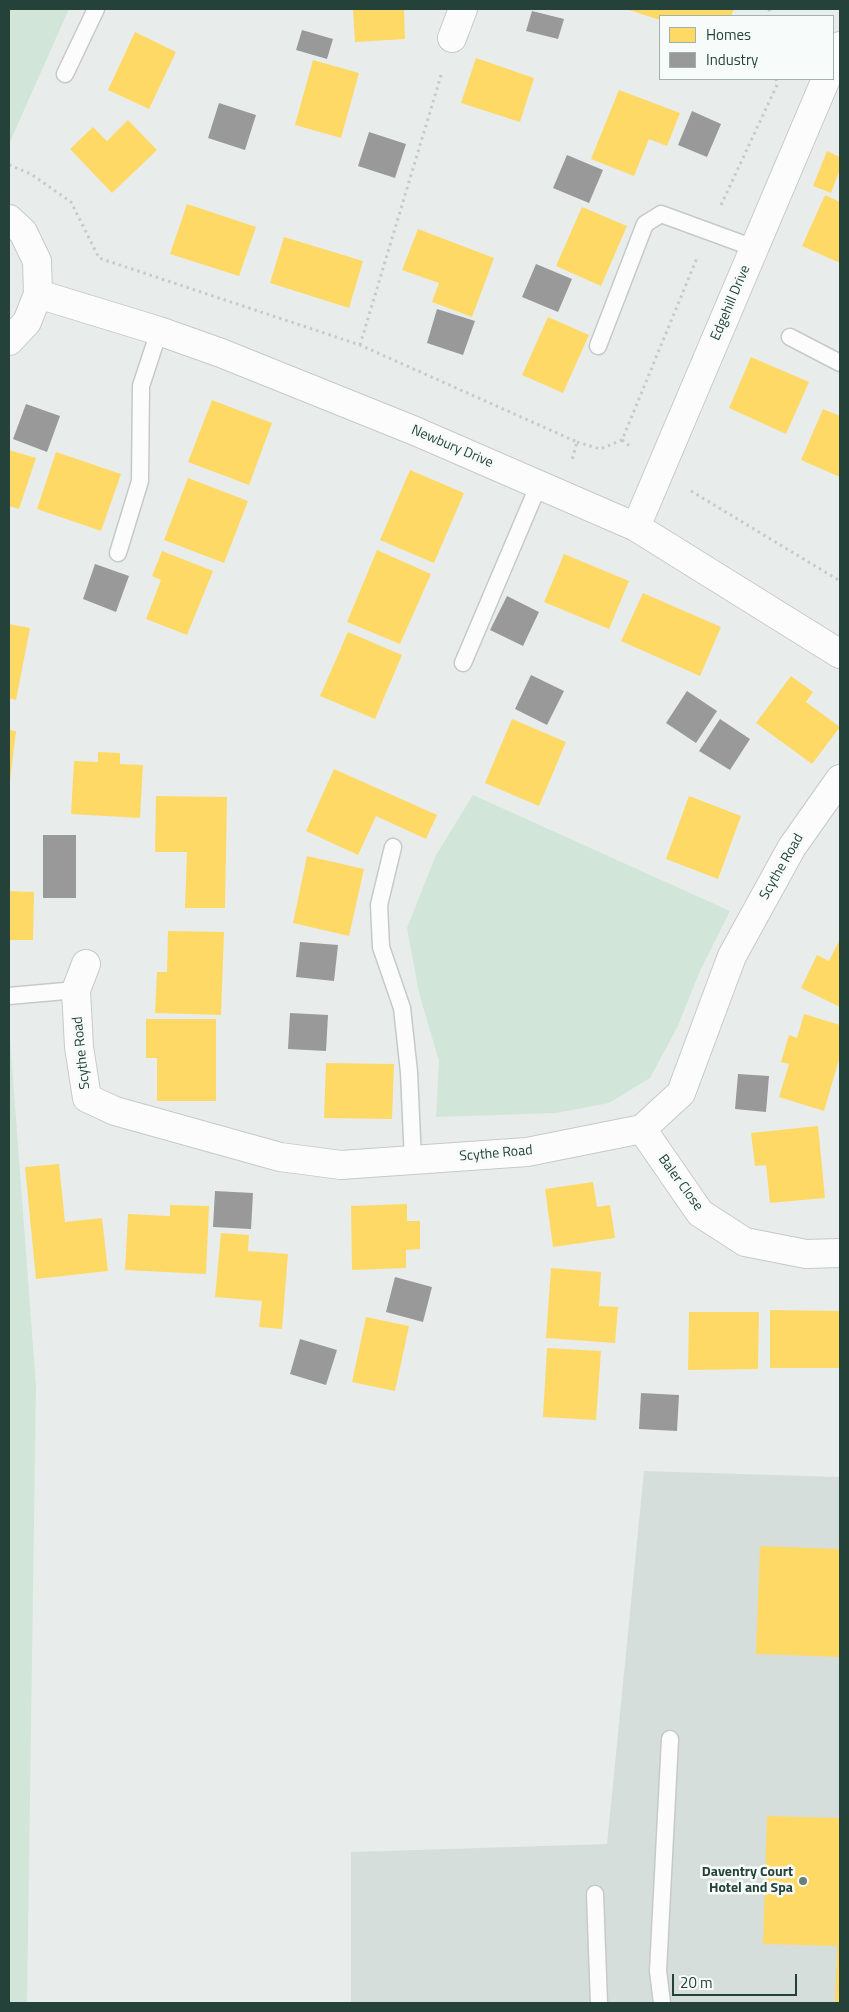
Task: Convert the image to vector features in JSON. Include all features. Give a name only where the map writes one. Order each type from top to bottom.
[{"type":"street","points":[[452,38],[463,9]]},
{"type":"street","points":[[834,61],[840,46]]},
{"type":"street","name":"Edgehill Drive","points":[[636,528],[826,80]]},
{"type":"street","points":[[9,219],[23,232],[37,261],[38,294],[27,322],[9,341]]},
{"type":"street","name":"Newbury Drive","points":[[38,294],[159,331],[221,353],[378,416],[550,489],[636,528],[840,654]]},
{"type":"street","name":"Scythe Road","points":[[86,964],[76,990],[79,1047],[87,1098],[115,1111],[280,1157],[341,1165],[527,1152],[642,1129],[681,1094],[732,956],[792,847],[840,779]]},
{"type":"street","name":"Baler Close","points":[[642,1129],[700,1213],[745,1242],[806,1254],[840,1253]]},
{"type":"lane","points":[[65,74],[96,9]]},
{"type":"lane","points":[[598,346],[645,224],[661,214],[754,248]]},
{"type":"lane","points":[[118,553],[140,481],[141,386],[159,331]]},
{"type":"lane","points":[[790,337],[840,363]]},
{"type":"lane","points":[[463,663],[550,489]]},
{"type":"lane","points":[[393,847],[379,905],[381,947],[402,1008],[409,1072],[413,1161]]},
{"type":"lane","points":[[9,996],[76,990]]},
{"type":"lane","points":[[662,2003],[658,1971],[670,1739]]},
{"type":"lane","points":[[595,1894],[599,2003]]},
{"type":"path","points":[[360,345],[452,38]]},
{"type":"path","points":[[9,165],[31,174],[71,202],[99,258],[360,345],[577,442],[600,449],[622,440],[709,232],[777,85],[776,80]]},
{"type":"path","points":[[622,440],[699,496],[840,581]]},
{"type":"path","points":[[550,489],[577,442]]},
{"type":"shaded area","points":[[644,1471],[840,1477],[840,2003],[351,2003],[351,1852],[607,1844]]},
{"type":"green space","points":[[9,9],[69,9],[9,144]]},
{"type":"green space","points":[[473,795],[730,911],[700,971],[677,1028],[650,1078],[609,1103],[556,1113],[436,1117],[439,1061],[419,993],[407,928],[436,855]]},
{"type":"green space","points":[[9,1025],[36,1386],[27,2003],[9,2003]]},
{"type":"building: Homes","points":[[353,9],[404,9],[405,39],[355,42]]},
{"type":"building: Homes","points":[[626,9],[734,9],[731,15],[659,15],[659,20]]},
{"type":"building: Homes","points":[[135,32],[176,52],[149,109],[108,90]]},
{"type":"building: Homes","points":[[476,58],[534,78],[520,122],[461,103]]},
{"type":"building: Homes","points":[[313,60],[359,73],[341,138],[295,125]]},
{"type":"building: Homes","points":[[619,90],[680,113],[667,146],[649,139],[634,176],[591,159]]},
{"type":"building: Homes","points":[[128,120],[157,150],[112,193],[70,149],[93,127],[107,141]]},
{"type":"building: Homes","points":[[827,151],[840,157],[840,169],[831,193],[813,186]]},
{"type":"building: Homes","points":[[825,195],[840,202],[840,263],[802,246]]},
{"type":"building: Homes","points":[[187,204],[256,227],[239,276],[170,254]]},
{"type":"building: Homes","points":[[582,207],[627,226],[601,286],[556,266]]},
{"type":"building: Homes","points":[[418,229],[494,258],[472,317],[432,302],[439,283],[402,270]]},
{"type":"building: Homes","points":[[284,237],[363,261],[349,308],[270,283]]},
{"type":"building: Homes","points":[[548,317],[589,335],[563,393],[522,375]]},
{"type":"building: Homes","points":[[751,357],[809,382],[786,434],[729,408]]},
{"type":"building: Homes","points":[[212,400],[272,423],[249,485],[188,462]]},
{"type":"building: Homes","points":[[823,409],[840,416],[840,477],[801,460]]},
{"type":"building: Homes","points":[[9,450],[36,458],[19,509],[9,506]]},
{"type":"building: Homes","points":[[56,452],[121,474],[101,531],[37,509]]},
{"type":"building: Homes","points":[[410,470],[464,493],[434,563],[380,540]]},
{"type":"building: Homes","points":[[188,478],[248,501],[224,563],[164,540]]},
{"type":"building: Homes","points":[[377,550],[431,574],[400,644],[347,622]]},
{"type":"building: Homes","points":[[162,551],[213,571],[187,635],[146,619],[161,580],[152,576]]},
{"type":"building: Homes","points":[[564,554],[629,581],[609,629],[544,602]]},
{"type":"building: Homes","points":[[643,593],[721,627],[700,676],[621,641]]},
{"type":"building: Homes","points":[[9,624],[30,628],[16,700],[9,698]]},
{"type":"building: Homes","points":[[348,632],[402,655],[375,719],[320,696]]},
{"type":"building: Homes","points":[[791,676],[813,692],[806,702],[840,727],[812,764],[756,723]]},
{"type":"building: Homes","points":[[512,719],[566,742],[539,806],[485,783]]},
{"type":"building: Homes","points":[[9,730],[16,731],[10,781],[9,781]]},
{"type":"building: Homes","points":[[98,752],[120,753],[120,764],[143,765],[140,818],[71,814],[74,761],[98,762]]},
{"type":"building: Homes","points":[[334,769],[437,815],[426,839],[376,816],[358,855],[306,831]]},
{"type":"building: Homes","points":[[156,796],[227,797],[225,908],[185,908],[187,852],[155,852]]},
{"type":"building: Homes","points":[[689,796],[741,816],[718,879],[666,859]]},
{"type":"building: Homes","points":[[307,856],[364,869],[349,936],[293,923]]},
{"type":"building: Homes","points":[[9,891],[34,892],[33,940],[9,940]]},
{"type":"building: Homes","points":[[168,931],[224,932],[221,1015],[155,1013],[157,972],[167,972]]},
{"type":"building: Homes","points":[[840,939],[840,1007],[801,988],[817,955],[829,961]]},
{"type":"building: Homes","points":[[804,1014],[840,1025],[840,1056],[824,1111],[779,1097],[789,1064],[781,1062],[789,1035],[797,1038]]},
{"type":"building: Homes","points":[[146,1019],[216,1019],[216,1101],[157,1101],[157,1058],[146,1058]]},
{"type":"building: Homes","points":[[326,1063],[394,1064],[392,1119],[324,1118]]},
{"type":"building: Homes","points":[[818,1126],[825,1198],[770,1203],[766,1165],[755,1166],[751,1133]]},
{"type":"building: Homes","points":[[59,1164],[65,1222],[102,1218],[108,1271],[36,1279],[25,1167]]},
{"type":"building: Homes","points":[[593,1182],[597,1207],[610,1205],[615,1238],[553,1247],[545,1189]]},
{"type":"building: Homes","points":[[407,1204],[407,1221],[420,1221],[420,1249],[406,1250],[406,1268],[352,1270],[351,1206]]},
{"type":"building: Homes","points":[[170,1205],[209,1206],[206,1274],[125,1270],[128,1214],[170,1216]]},
{"type":"building: Homes","points":[[221,1233],[249,1235],[248,1251],[288,1254],[282,1329],[259,1327],[262,1301],[215,1297]]},
{"type":"building: Homes","points":[[551,1268],[601,1272],[599,1306],[618,1307],[615,1343],[546,1338]]},
{"type":"building: Homes","points":[[770,1310],[840,1311],[840,1368],[770,1368]]},
{"type":"building: Homes","points":[[689,1312],[759,1312],[758,1369],[688,1370]]},
{"type":"building: Homes","points":[[366,1317],[409,1326],[395,1391],[352,1382]]},
{"type":"building: Homes","points":[[547,1348],[601,1351],[596,1420],[543,1417]]},
{"type":"building: Homes","points":[[760,1546],[840,1549],[840,1657],[756,1654]]},
{"type":"building: Homes","name":"Daventry Court Hotel and Spa","points":[[767,1816],[840,1818],[840,2003],[835,2003],[837,1946],[763,1944]]},
{"type":"building: Industry","points":[[532,11],[564,19],[558,39],[526,31]]},
{"type":"building: Industry","points":[[302,30],[333,39],[327,59],[296,50]]},
{"type":"building: Industry","points":[[219,103],[256,115],[245,150],[208,138]]},
{"type":"building: Industry","points":[[692,111],[721,124],[707,157],[678,145]]},
{"type":"building: Industry","points":[[369,132],[406,144],[395,178],[358,166]]},
{"type":"building: Industry","points":[[567,155],[603,170],[589,203],[553,188]]},
{"type":"building: Industry","points":[[536,264],[572,279],[558,312],[522,297]]},
{"type":"building: Industry","points":[[437,309],[475,321],[463,355],[427,343]]},
{"type":"building: Industry","points":[[26,404],[60,416],[47,452],[13,439]]},
{"type":"building: Industry","points":[[95,564],[129,576],[116,612],[83,599]]},
{"type":"building: Industry","points":[[507,596],[539,612],[523,646],[490,630]]},
{"type":"building: Industry","points":[[531,675],[564,691],[547,725],[515,709]]},
{"type":"building: Industry","points":[[687,691],[717,711],[696,743],[666,723]]},
{"type":"building: Industry","points":[[720,719],[750,739],[730,770],[699,751]]},
{"type":"building: Industry","points":[[43,835],[76,835],[76,898],[43,898]]},
{"type":"building: Industry","points":[[300,942],[338,945],[334,981],[296,977]]},
{"type":"building: Industry","points":[[290,1013],[328,1015],[326,1051],[288,1049]]},
{"type":"building: Industry","points":[[738,1074],[769,1076],[766,1112],[735,1109]]},
{"type":"building: Industry","points":[[215,1191],[253,1193],[251,1229],[213,1227]]},
{"type":"building: Industry","points":[[395,1277],[432,1287],[423,1322],[386,1312]]},
{"type":"building: Industry","points":[[300,1339],[337,1350],[326,1385],[290,1374]]},
{"type":"building: Industry","points":[[641,1393],[679,1395],[677,1431],[639,1429]]},
{"type":"place","name":"Daventry Court Hotel and Spa","points":[[803,1881]]}]
